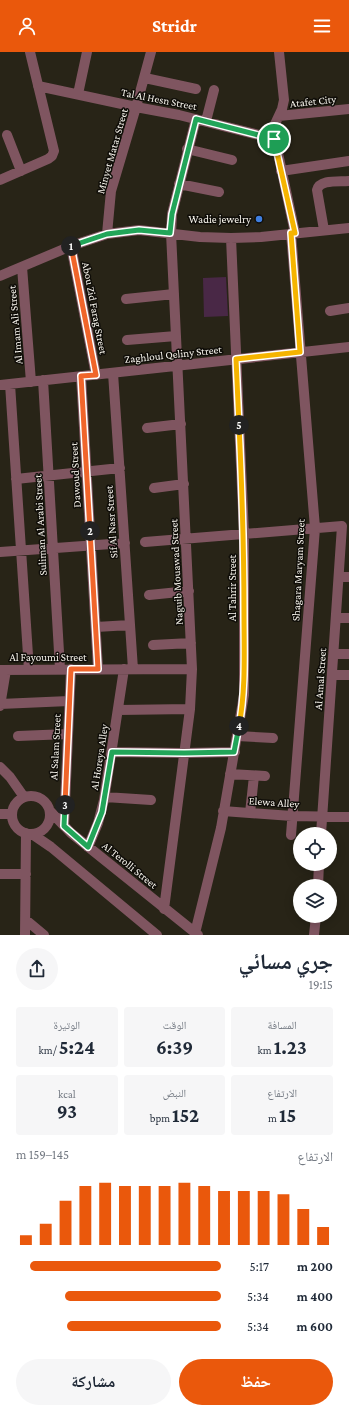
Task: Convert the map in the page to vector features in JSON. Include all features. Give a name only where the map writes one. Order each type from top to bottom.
[{"type":"street","points":[[0,180],[48,159],[52,156],[54,151],[54,145],[30,52]]},
{"type":"street","points":[[78,94],[87,52]]},
{"type":"street","name":"Minyet Matar Street","points":[[107,234],[111,191],[145,78],[151,52]]},
{"type":"street","points":[[274,139],[276,124],[284,100],[280,52]]},
{"type":"street","points":[[145,78],[196,89]]},
{"type":"street","name":"Tal Al Hesn Street","points":[[38,86],[206,121],[274,139]]},
{"type":"street","points":[[206,121],[214,90]]},
{"type":"street","name":"Atafet City","points":[[279,116],[349,109]]},
{"type":"street","name":"Naguib Mouawad Street","points":[[164,909],[190,709],[192,668],[187,539],[170,233],[172,214],[187,148],[196,119]]},
{"type":"street","points":[[7,135],[21,171]]},
{"type":"street","name":"Shagara Maryam Street","points":[[274,139],[293,233],[300,352],[315,528],[291,836]]},
{"type":"street","points":[[187,148],[232,160]]},
{"type":"street","points":[[281,171],[349,161]]},
{"type":"street","points":[[324,230],[317,190],[318,187],[324,183],[349,181]]},
{"type":"street","points":[[179,184],[219,192]]},
{"type":"street","points":[[0,276],[71,246],[107,234],[139,230],[200,237],[230,238],[261,237],[349,228]]},
{"type":"street","name":"Al Tahrir Street","points":[[196,934],[224,811],[244,695],[244,534],[230,238]]},
{"type":"street","name":"Abou Zid Farag Street","points":[[71,246],[96,375]]},
{"type":"street","name":"Al Imam Ali Street","points":[[22,267],[31,382]]},
{"type":"street","points":[[126,299],[174,294]]},
{"type":"street","points":[[330,311],[349,308]]},
{"type":"street","points":[[127,340],[176,336]]},
{"type":"street","name":"Zaghloul Qeliny Street","points":[[5,384],[349,347]]},
{"type":"street","name":"Sif Al Nasr Street","points":[[113,373],[130,625],[128,669]]},
{"type":"street","name":"Dawoud Street","points":[[81,376],[98,669]]},
{"type":"street","name":"Suliman Al Arabi Street","points":[[43,380],[53,548],[66,669]]},
{"type":"street","points":[[5,384],[16,479],[29,670]]},
{"type":"street","points":[[147,428],[181,424]]},
{"type":"street","points":[[16,479],[120,468]]},
{"type":"street","points":[[154,488],[184,484]]},
{"type":"street","name":"Al Amal Street","points":[[315,528],[342,526],[345,539],[344,577],[336,618],[321,827]]},
{"type":"street","points":[[145,542],[315,528]]},
{"type":"street","points":[[0,552],[124,543]]},
{"type":"street","points":[[149,595],[189,591]]},
{"type":"street","points":[[336,618],[349,618]]},
{"type":"street","points":[[96,627],[130,625]]},
{"type":"street","points":[[154,645],[191,643]]},
{"type":"street","points":[[334,654],[349,654]]},
{"type":"street","name":"Al Fayoumi Street","points":[[3,670],[192,668]]},
{"type":"street","name":"Al Salam Street","points":[[64,826],[70,702],[66,669]]},
{"type":"street","name":"Al Horeya Alley","points":[[88,847],[98,824],[105,797],[118,710],[128,669]]},
{"type":"street","points":[[3,670],[0,705],[70,702]]},
{"type":"street","points":[[332,675],[349,675]]},
{"type":"street","points":[[118,710],[190,709]]},
{"type":"street","points":[[18,736],[68,734]]},
{"type":"street","points":[[237,736],[273,738]]},
{"type":"street","points":[[112,752],[234,752]]},
{"type":"street","points":[[0,768],[18,786],[24,797]]},
{"type":"street","points":[[230,774],[264,776]]},
{"type":"street","points":[[250,813],[254,776]]},
{"type":"street","points":[[29,834],[42,830],[46,826],[50,816],[50,811],[45,801],[35,796],[24,797],[15,804],[12,814],[13,820],[20,831],[29,834],[51,847],[157,935]]},
{"type":"street","points":[[105,797],[151,800]]},
{"type":"street","name":"Al Terolli Street","points":[[50,811],[64,826],[88,847],[196,934]]},
{"type":"street","name":"Elewa Alley","points":[[224,811],[292,816],[349,817]]},
{"type":"street","points":[[0,814],[12,814]]},
{"type":"street","points":[[25,935],[26,874],[29,834]]},
{"type":"street","points":[[0,874],[26,874]]},
{"type":"street","points":[[26,920],[44,935]]},
{"type":"street","points":[[314,935],[315,923]]},
{"type":"building","points":[[226,277],[228,316],[204,317],[203,278]]},
{"type":"place","name":"Wadie jewelry","points":[[259,219]]},
{"type":"route","points":[[196,119],[274,139],[295,233],[291,233],[300,352],[236,359],[244,534],[244,695],[234,752],[112,752],[102,812],[88,847],[64,826],[71,669],[98,669],[81,376],[96,375],[71,246],[107,234],[139,230],[170,233],[172,214],[187,148],[196,119]]}]
